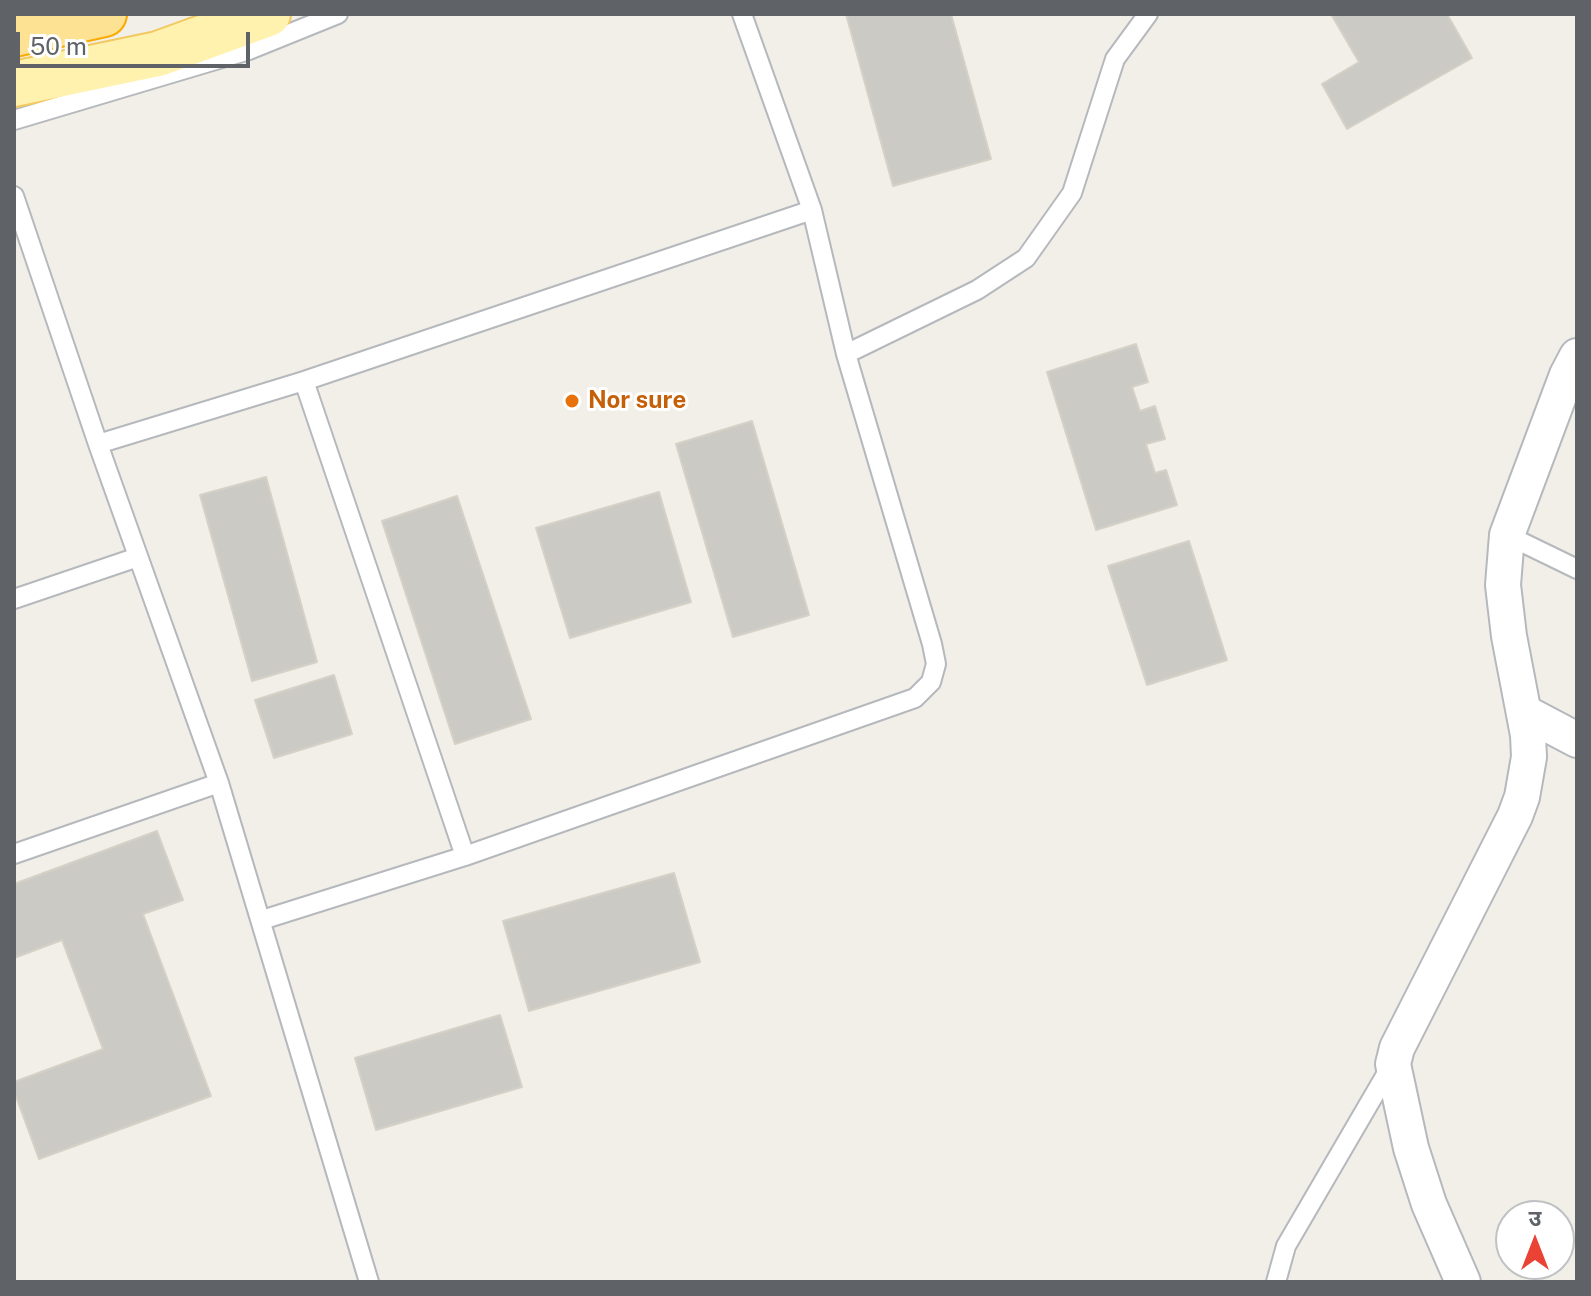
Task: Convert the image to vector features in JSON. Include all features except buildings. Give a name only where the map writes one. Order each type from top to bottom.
[{"type":"highway","points":[[20,33],[104,14]]},
{"type":"main road","points":[[14,84],[158,54],[268,14]]},
{"type":"street","points":[[1463,1282],[1429,1204],[1411,1148],[1393,1064],[1397,1048],[1522,797],[1529,757],[1503,585],[1507,535],[1577,356]]},
{"type":"street","points":[[1524,712],[1577,740]]},
{"type":"lane","points":[[14,120],[249,50],[338,14]]},
{"type":"lane","points":[[262,920],[465,856],[915,698],[931,682],[936,664],[932,644],[846,354],[812,210],[742,14]]},
{"type":"lane","points":[[846,354],[977,290],[1026,258],[1072,193],[1115,59],[1148,14]]},
{"type":"lane","points":[[14,196],[98,444],[219,783],[369,1282]]},
{"type":"lane","points":[[98,444],[304,381],[812,210]]},
{"type":"lane","points":[[304,381],[465,856]]},
{"type":"lane","points":[[1507,535],[1577,569]]},
{"type":"lane","points":[[14,599],[138,557]]},
{"type":"lane","points":[[14,854],[219,783]]},
{"type":"lane","points":[[1276,1282],[1286,1246],[1393,1064]]},
{"type":"place","name":"Nor sure","points":[[572,401]]}]
